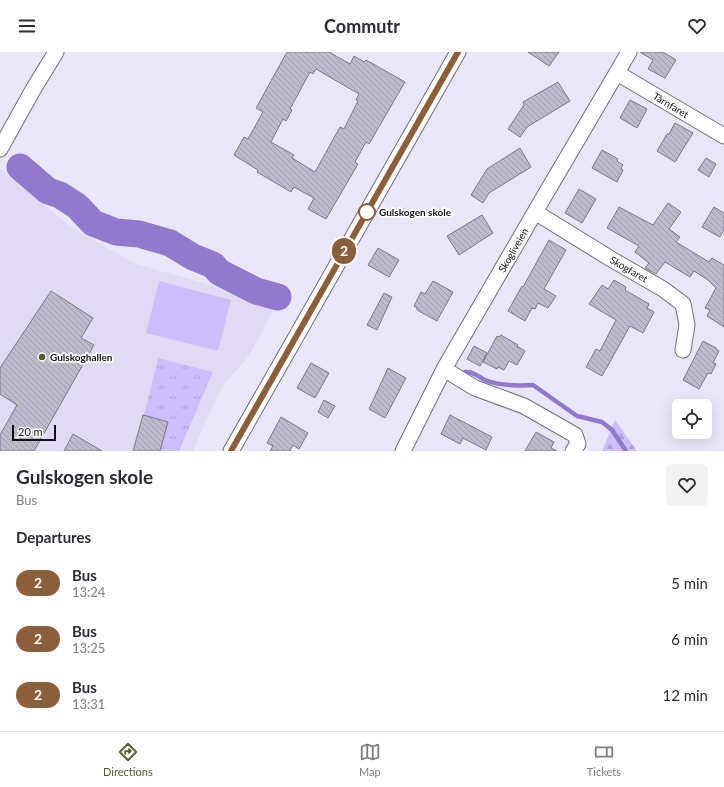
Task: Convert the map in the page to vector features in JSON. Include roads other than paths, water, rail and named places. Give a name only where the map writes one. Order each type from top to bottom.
[{"type":"street","points":[[0,149],[56,52]]},
{"type":"street","points":[[230,451],[458,52]]},
{"type":"street","name":"Skogliveien","points":[[403,451],[444,369],[629,52]]},
{"type":"street","name":"Tårnfaret","points":[[617,73],[724,136]]},
{"type":"street","name":"Skogfaret","points":[[535,212],[604,255],[663,289],[683,304],[687,325],[683,350]]},
{"type":"street","points":[[444,369],[475,388],[524,406],[575,435],[578,444],[573,451]]},
{"type":"waterway","points":[[20,167],[48,191],[60,195],[77,206],[93,223],[116,232],[139,234],[170,243],[193,257],[213,265],[219,272],[256,291],[278,297]]},
{"type":"waterway","points":[[464,373],[471,372],[485,380],[497,383],[533,385],[577,416],[602,422],[612,430],[626,451]]},
{"type":"place","name":"Gulskogen skole","points":[[367,212]]},
{"type":"place","name":"Gulskoghallen","points":[[42,357]]}]
